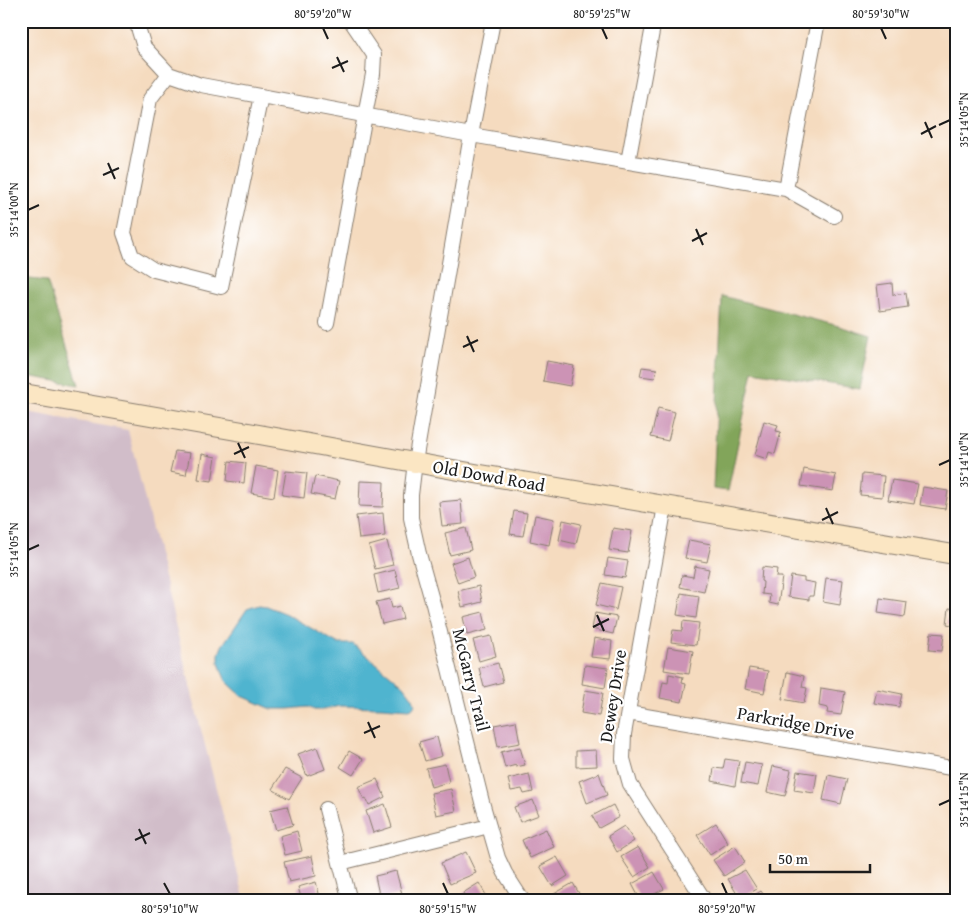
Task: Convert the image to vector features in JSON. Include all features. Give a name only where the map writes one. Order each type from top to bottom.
[{"type":"street","points":[[136,21],[144,47],[169,74],[202,85],[472,135],[786,189],[834,216]]},
{"type":"street","points":[[327,324],[373,74],[374,55],[351,21]]},
{"type":"street","name":"McGarry Trail","points":[[493,21],[414,462],[411,518],[498,858],[522,901]]},
{"type":"street","points":[[628,162],[654,21]]},
{"type":"street","points":[[786,189],[818,21]]},
{"type":"street","points":[[169,74],[150,99],[124,232],[132,256],[154,270],[221,286],[261,96]]},
{"type":"street","name":"Old Dowd Road","points":[[21,393],[665,506],[957,555]]},
{"type":"street","name":"Dewey Drive","points":[[665,506],[624,734],[623,759],[630,784],[706,901]]},
{"type":"street","name":"Parkridge Drive","points":[[628,713],[957,769]]},
{"type":"street","points":[[326,809],[350,901]]},
{"type":"street","points":[[340,863],[489,826]]},
{"type":"shaded area","points":[[21,411],[128,430],[197,714],[245,901],[21,901]]},
{"type":"green space","points":[[21,278],[47,281],[79,385],[21,375]]},
{"type":"green space","points":[[722,296],[871,336],[860,389],[753,371],[728,491],[713,489]]},
{"type":"water","points":[[259,605],[286,614],[339,644],[353,644],[404,686],[415,704],[409,709],[340,706],[320,710],[308,707],[272,709],[242,696],[226,681],[219,662],[219,654],[222,646],[247,609]]},
{"type":"building","points":[[892,283],[893,295],[906,293],[908,307],[880,311],[877,285]]},
{"type":"building","points":[[547,361],[574,366],[570,386],[543,381]]},
{"type":"building","points":[[642,367],[657,369],[655,378],[640,376]]},
{"type":"building","points":[[658,408],[675,412],[668,441],[651,437]]},
{"type":"building","points":[[764,421],[778,425],[776,431],[781,432],[775,454],[769,452],[767,459],[755,455]]},
{"type":"building","points":[[175,451],[190,453],[186,475],[170,472]]},
{"type":"building","points":[[202,454],[216,457],[212,481],[198,479]]},
{"type":"building","points":[[229,461],[246,463],[244,483],[227,481]]},
{"type":"building","points":[[256,466],[278,470],[274,497],[251,493]]},
{"type":"building","points":[[804,469],[836,475],[833,491],[801,486]]},
{"type":"building","points":[[286,471],[307,473],[304,498],[282,495]]},
{"type":"building","points":[[862,474],[884,476],[882,497],[860,495]]},
{"type":"building","points":[[315,476],[339,481],[335,499],[311,494]]},
{"type":"building","points":[[892,480],[918,484],[914,504],[888,500]]},
{"type":"building","points":[[360,481],[384,482],[383,507],[359,506]]},
{"type":"building","points":[[923,487],[948,491],[945,509],[920,505]]},
{"type":"building","points":[[461,500],[463,524],[442,526],[439,502]]},
{"type":"building","points":[[514,511],[527,513],[523,536],[510,534]]},
{"type":"building","points":[[383,513],[385,536],[359,539],[356,516]]},
{"type":"building","points":[[535,515],[554,519],[549,545],[530,541]]},
{"type":"building","points":[[563,520],[581,524],[576,544],[559,540]]},
{"type":"building","points":[[466,528],[471,550],[450,555],[445,533]]},
{"type":"building","points":[[613,528],[632,531],[628,553],[609,550]]},
{"type":"building","points":[[689,540],[711,544],[707,562],[685,558]]},
{"type":"building","points":[[387,541],[393,565],[375,569],[369,546]]},
{"type":"building","points":[[468,557],[474,577],[458,583],[451,563]]},
{"type":"building","points":[[608,558],[628,561],[625,578],[605,575]]},
{"type":"building","points":[[695,566],[709,569],[704,592],[680,587],[682,575],[693,577]]},
{"type":"building","points":[[762,567],[777,569],[776,577],[782,577],[778,605],[769,603],[770,595],[762,594]]},
{"type":"building","points":[[395,570],[400,588],[378,593],[374,575]]},
{"type":"building","points":[[791,576],[804,578],[804,581],[815,583],[813,596],[809,596],[809,600],[788,597]]},
{"type":"building","points":[[826,578],[843,580],[840,605],[823,602]]},
{"type":"building","points":[[602,583],[621,587],[616,610],[596,605]]},
{"type":"building","points":[[479,586],[482,602],[462,607],[458,591]]},
{"type":"building","points":[[681,593],[699,596],[696,618],[677,615]]},
{"type":"building","points":[[880,598],[907,602],[905,617],[878,613]]},
{"type":"building","points":[[390,599],[392,608],[400,606],[403,619],[382,624],[376,602]]},
{"type":"building","points":[[949,608],[957,609],[957,626],[947,624]]},
{"type":"building","points":[[483,612],[487,630],[467,635],[463,617]]},
{"type":"building","points":[[595,613],[617,617],[613,634],[592,629]]},
{"type":"building","points":[[683,621],[699,623],[696,645],[671,642],[673,630],[682,631]]},
{"type":"building","points":[[931,633],[944,634],[942,651],[929,650]]},
{"type":"building","points":[[491,636],[496,656],[479,661],[473,640]]},
{"type":"building","points":[[594,638],[612,641],[610,659],[591,657]]},
{"type":"building","points":[[668,647],[693,651],[689,674],[664,670]]},
{"type":"building","points":[[498,663],[503,682],[484,687],[479,668]]},
{"type":"building","points":[[585,665],[608,668],[605,688],[582,684]]},
{"type":"building","points":[[749,668],[768,671],[764,693],[745,689]]},
{"type":"building","points":[[787,672],[804,676],[802,687],[807,688],[804,703],[782,699]]},
{"type":"building","points":[[669,674],[683,677],[682,683],[686,684],[682,702],[660,698],[663,682],[668,683]]},
{"type":"building","points":[[821,688],[845,692],[841,715],[827,713],[828,708],[819,706]]},
{"type":"building","points":[[877,689],[902,694],[899,707],[874,703]]},
{"type":"building","points":[[585,690],[603,693],[599,716],[581,713]]},
{"type":"building","points":[[516,721],[520,743],[498,747],[494,725]]},
{"type":"building","points":[[437,737],[442,756],[425,761],[419,742]]},
{"type":"building","points":[[317,747],[325,769],[307,776],[298,754]]},
{"type":"building","points":[[520,747],[525,765],[505,768],[501,752]]},
{"type":"building","points":[[596,750],[597,766],[576,767],[576,751]]},
{"type":"building","points":[[349,751],[363,759],[353,775],[340,767]]},
{"type":"building","points":[[725,759],[739,761],[735,786],[712,781],[714,768],[723,769]]},
{"type":"building","points":[[745,762],[762,765],[758,786],[741,783]]},
{"type":"building","points":[[445,764],[449,782],[431,787],[426,768]]},
{"type":"building","points":[[773,766],[791,770],[785,796],[767,792]]},
{"type":"building","points":[[285,769],[302,778],[289,799],[272,789]]},
{"type":"building","points":[[797,771],[817,774],[814,793],[794,790]]},
{"type":"building","points":[[599,773],[607,795],[587,803],[579,781]]},
{"type":"building","points":[[529,774],[533,792],[524,794],[522,789],[511,791],[508,779]]},
{"type":"building","points":[[828,775],[847,779],[841,804],[823,800]]},
{"type":"building","points":[[377,779],[385,797],[369,805],[358,787]]},
{"type":"building","points":[[451,789],[456,811],[436,815],[431,793]]},
{"type":"building","points":[[533,800],[539,815],[520,822],[514,807]]},
{"type":"building","points":[[385,804],[392,827],[373,833],[366,811]]},
{"type":"building","points":[[613,805],[619,817],[599,828],[592,816]]},
{"type":"building","points":[[287,806],[293,825],[276,830],[270,810]]},
{"type":"building","points":[[716,823],[728,843],[710,855],[697,835]]},
{"type":"building","points":[[624,826],[634,841],[617,852],[608,836]]},
{"type":"building","points":[[546,829],[554,847],[530,858],[522,840]]},
{"type":"building","points":[[297,831],[302,851],[285,855],[280,836]]},
{"type":"building","points":[[735,846],[745,862],[724,876],[713,860]]},
{"type":"building","points":[[638,847],[650,867],[634,877],[621,857]]},
{"type":"building","points":[[466,852],[476,873],[450,884],[441,863]]},
{"type":"building","points":[[312,856],[316,876],[289,882],[284,862]]},
{"type":"building","points":[[557,857],[568,876],[552,886],[540,866]]},
{"type":"building","points":[[745,870],[757,889],[740,899],[728,879]]},
{"type":"building","points":[[396,871],[402,894],[380,899],[375,876]]},
{"type":"building","points":[[654,872],[664,889],[641,901],[632,884]]},
{"type":"building","points":[[316,882],[321,901],[302,901],[298,887]]},
{"type":"building","points":[[479,883],[489,900],[467,901],[463,893]]},
{"type":"building","points":[[573,883],[581,897],[574,901],[559,901],[554,894]]},
{"type":"building","points":[[761,891],[768,901],[752,901],[750,898]]},
{"type":"building","points":[[669,895],[673,901],[659,901]]}]
